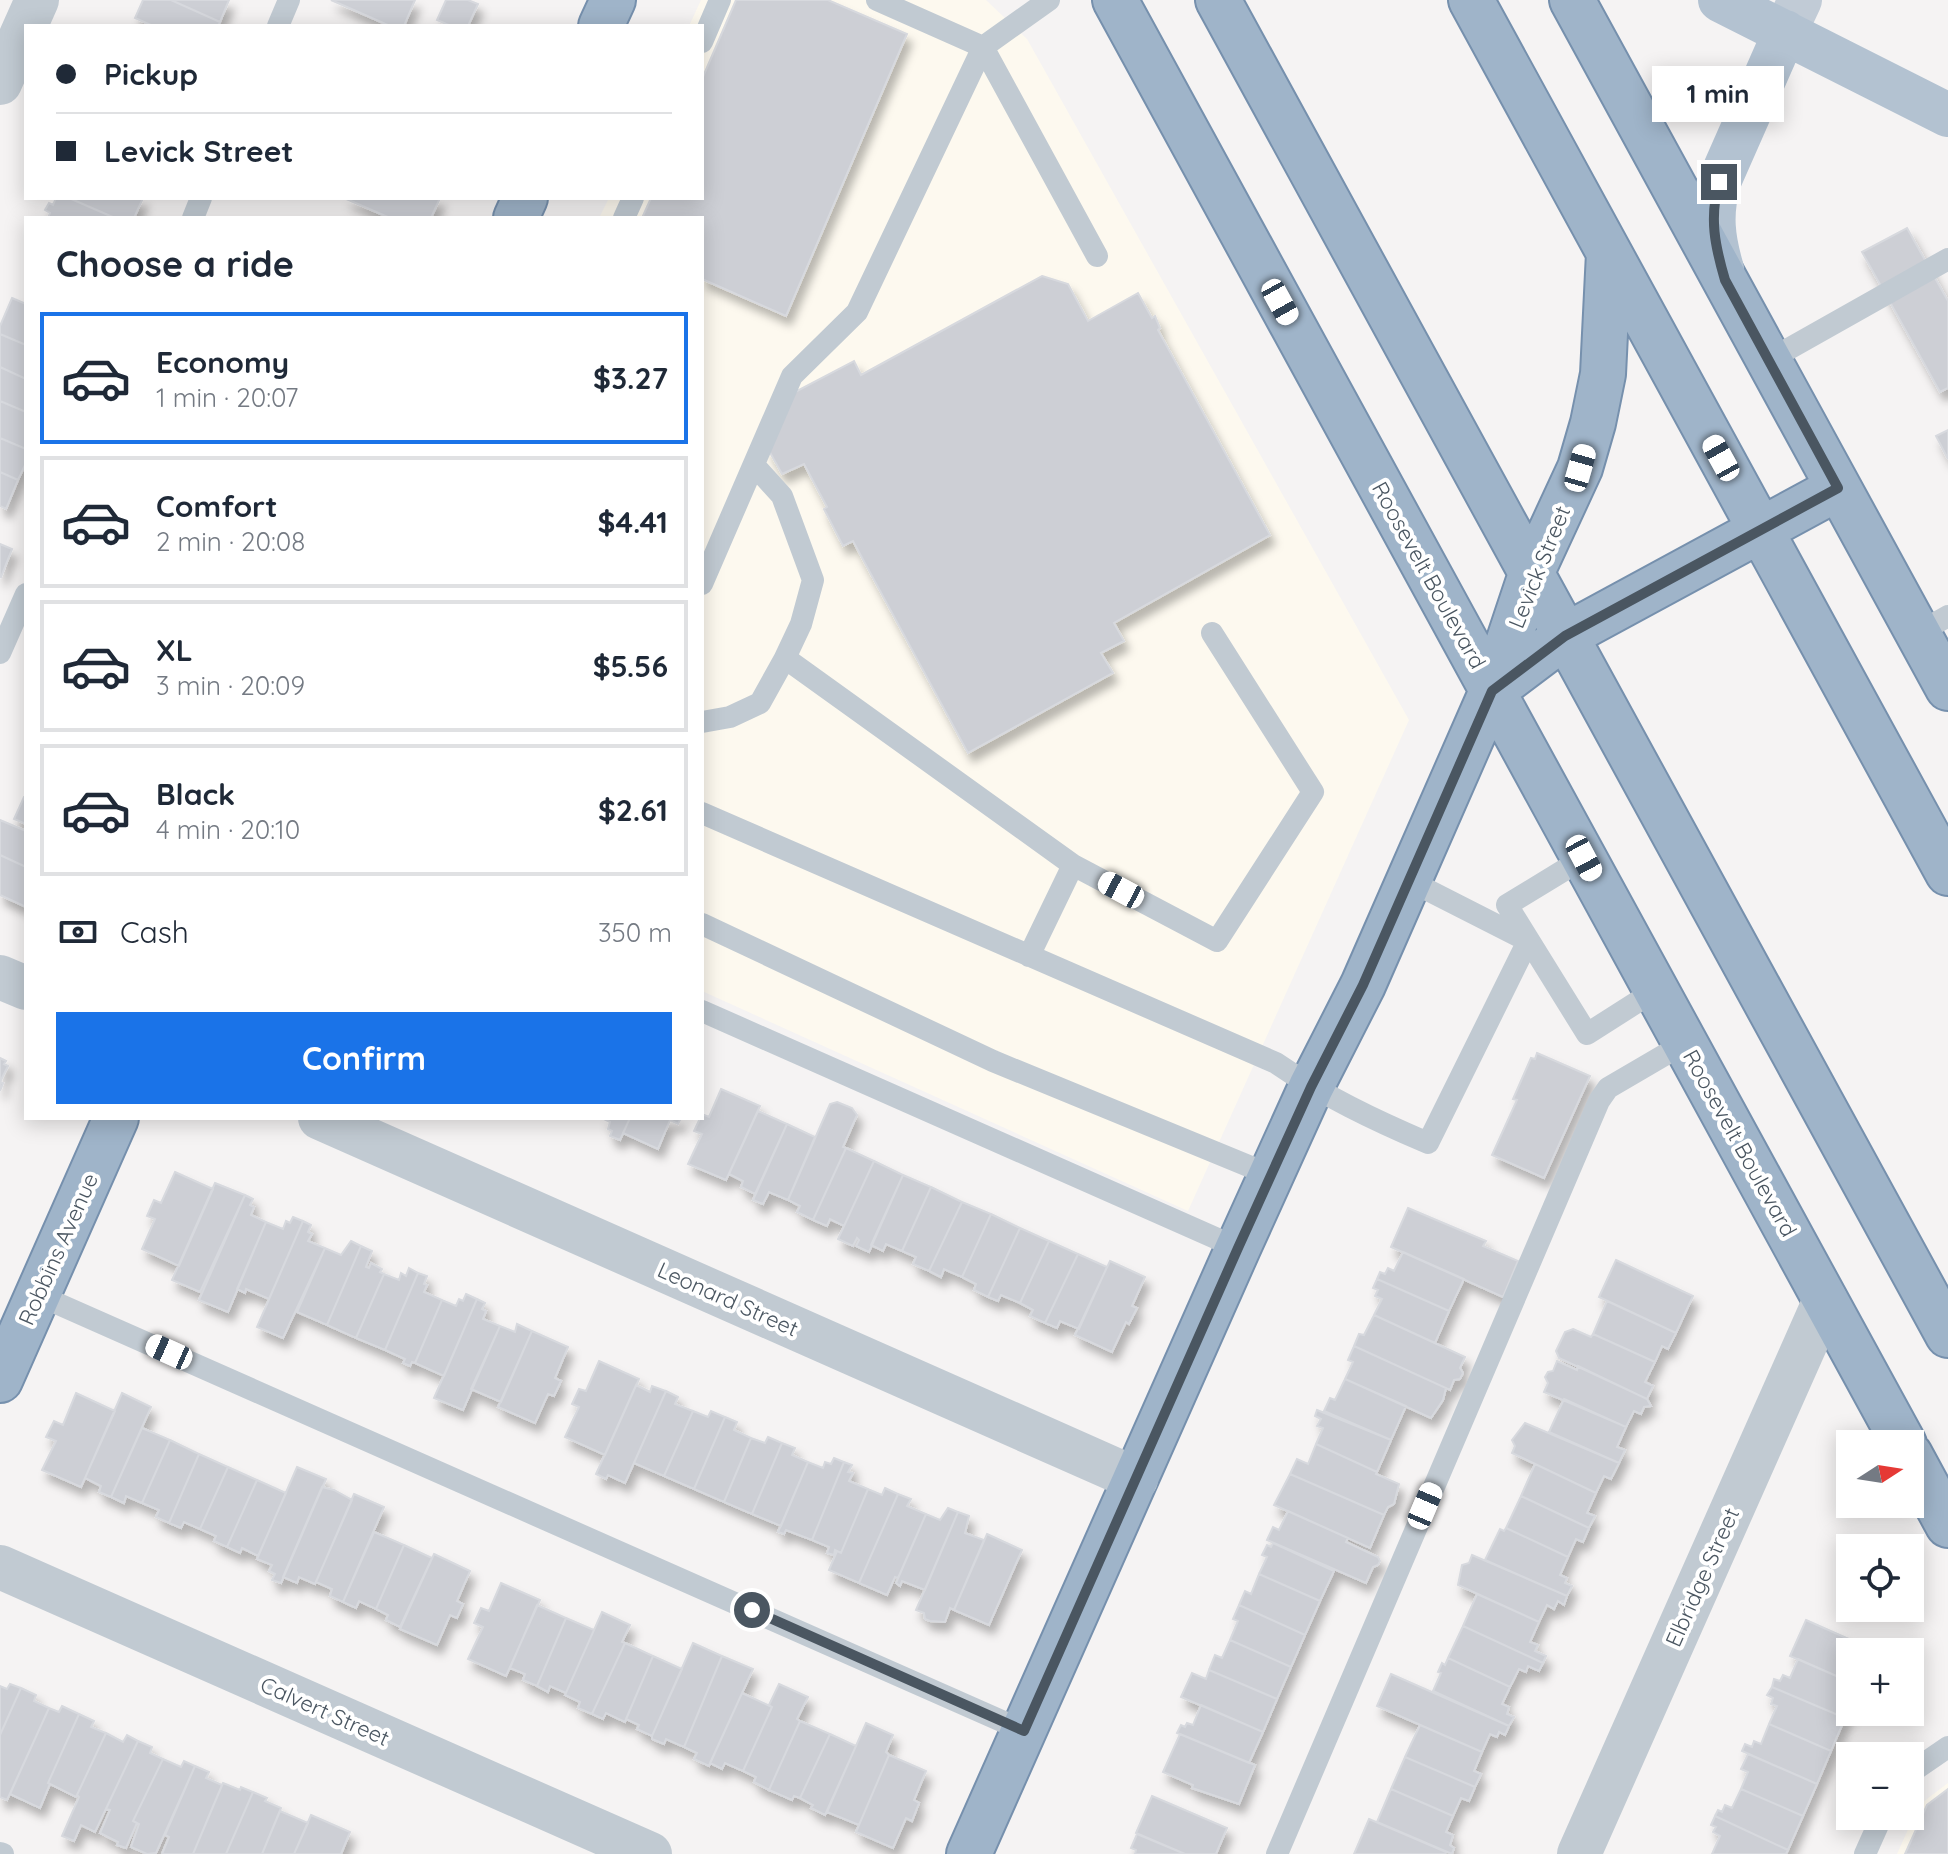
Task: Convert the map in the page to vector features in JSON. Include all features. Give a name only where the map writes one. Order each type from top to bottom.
[{"type":"highway","points":[[602,24],[613,0]]},
{"type":"highway","name":"Roosevelt Boulevard","points":[[1115,0],[1897,1430]]},
{"type":"highway","points":[[1218,0],[1948,1335]]},
{"type":"highway","points":[[1471,0],[1948,873]]},
{"type":"highway","points":[[1572,0],[1838,488],[1933,625],[1948,688]]},
{"type":"highway","name":"Levick Street","points":[[969,1854],[1238,1248],[1311,1087],[1363,985],[1492,691],[1531,574],[1580,468],[1593,423],[1603,374],[1609,253]]},
{"type":"highway","name":"Levick Street","points":[[1492,691],[1565,636],[1838,488]]},
{"type":"highway","name":"Robbins Avenue","points":[[0,1380],[115,1120]]},
{"type":"highway","points":[[1924,1466],[1948,1492]]},
{"type":"highway","name":"Roosevelt Boulevard","points":[[1924,1480],[1948,1525]]},
{"type":"main road","points":[[1720,0],[1793,16],[1948,115]]},
{"type":"main road","points":[[1725,280],[1714,243],[1713,201],[1793,16]]},
{"type":"street","points":[[26,24],[37,0]]},
{"type":"street","points":[[0,83],[24,29]]},
{"type":"street","points":[[0,977],[24,987]]},
{"type":"street","name":"Leonard Street","points":[[325,1120],[1136,1479]]},
{"type":"street","name":"Elbridge Street","points":[[1579,1854],[1825,1300]]},
{"type":"street","name":"Calvert Street","points":[[0,1567],[650,1854]]},
{"type":"lane","points":[[279,24],[289,0]]},
{"type":"lane","points":[[704,37],[720,0]]},
{"type":"lane","points":[[877,0],[983,47],[1097,256]]},
{"type":"lane","points":[[704,579],[792,376],[857,312],[983,47],[1049,0]]},
{"type":"lane","points":[[1769,360],[1948,259]]},
{"type":"lane","points":[[704,722],[730,717],[760,703],[801,624],[813,580],[782,496],[754,465]]},
{"type":"lane","points":[[0,653],[24,599]]},
{"type":"lane","points":[[785,658],[1073,865],[1217,941],[1313,792],[1212,633]]},
{"type":"lane","points":[[704,814],[1276,1063],[1311,1087],[1364,1116],[1428,1143],[1528,941]]},
{"type":"lane","points":[[1584,858],[1507,905],[1587,1034],[1656,990]]},
{"type":"lane","points":[[1029,956],[1073,865]]},
{"type":"lane","points":[[1408,880],[1528,941]]},
{"type":"lane","points":[[704,925],[993,1061],[1273,1176]]},
{"type":"lane","points":[[704,1012],[1238,1248]]},
{"type":"lane","points":[[1277,1854],[1599,1101],[1608,1088],[1685,1043]]},
{"type":"lane","points":[[38,1295],[1024,1731]]},
{"type":"lane","points":[[1924,1763],[1948,1747]]},
{"type":"lane","points":[[1865,1854],[1876,1830]]},
{"type":"shaded area","points":[[701,0],[986,0],[1027,39],[1409,720],[1188,1211],[704,992],[704,216],[600,216],[608,200],[704,200],[704,24],[690,24]]},
{"type":"shaded area","points":[[1948,1783],[1948,1854],[1897,1854],[1908,1830],[1924,1830],[1924,1801]]},
{"type":"building","points":[[143,0],[171,0],[220,22],[148,24],[135,18]]},
{"type":"building","points":[[171,0],[229,0],[220,22]]},
{"type":"building","points":[[331,0],[415,0],[405,24],[385,24]]},
{"type":"building","points":[[446,0],[468,0],[478,4],[469,24],[446,24],[437,20]]},
{"type":"building","points":[[736,0],[828,0],[907,34],[786,316],[704,280],[704,216],[643,216],[650,200],[704,200],[704,74]]},
{"type":"building","points":[[55,200],[74,200],[110,216],[49,216],[50,213],[45,210],[49,203],[53,205]]},
{"type":"building","points":[[74,200],[142,200],[135,216],[110,216]]},
{"type":"building","points":[[349,200],[439,200],[432,216],[385,216]]},
{"type":"building","points":[[1907,228],[1948,301],[1948,388],[1940,392],[1862,252]]},
{"type":"building","points":[[1042,276],[1068,284],[1088,321],[1138,293],[1152,318],[1155,316],[1158,330],[1270,535],[1114,623],[1124,641],[1101,653],[1113,673],[968,753],[853,541],[843,546],[804,464],[782,474],[768,449],[795,392],[854,361],[861,375]]},
{"type":"building","points":[[12,298],[24,303],[24,344],[0,334],[0,326]]},
{"type":"building","points":[[0,334],[24,344],[24,378],[0,367]]},
{"type":"building","points":[[0,367],[24,378],[24,411],[0,401]]},
{"type":"building","points":[[0,401],[24,411],[24,448],[0,438]]},
{"type":"building","points":[[1948,430],[1948,459],[1936,436]]},
{"type":"building","points":[[0,438],[24,448],[24,467],[18,480],[0,472]]},
{"type":"building","points":[[0,472],[18,480],[6,509],[0,506]]},
{"type":"building","points":[[0,544],[12,549],[1,577],[0,576]]},
{"type":"building","points":[[24,797],[24,823],[14,819]]},
{"type":"building","points":[[0,820],[24,830],[24,866],[0,855]]},
{"type":"building","points":[[0,855],[24,866],[24,906],[0,895]]},
{"type":"building","points":[[1537,1053],[1590,1076],[1544,1178],[1492,1155],[1517,1100],[1513,1099],[1531,1058],[1535,1059]]},
{"type":"building","points":[[0,1058],[8,1066],[0,1082]]},
{"type":"building","points":[[721,1089],[760,1106],[726,1180],[688,1164],[702,1134],[694,1131],[699,1120],[704,1120],[704,1115],[709,1117]]},
{"type":"building","points":[[837,1102],[852,1108],[857,1115],[843,1147],[846,1148],[813,1220],[797,1212],[800,1206],[788,1200],[830,1104]]},
{"type":"building","points":[[758,1111],[787,1124],[755,1194],[741,1187],[743,1181],[729,1174]]},
{"type":"building","points":[[606,1120],[629,1120],[620,1140],[610,1136],[610,1122]]},
{"type":"building","points":[[629,1120],[670,1120],[658,1149],[623,1133]]},
{"type":"building","points":[[787,1124],[815,1137],[788,1200],[769,1192],[763,1204],[753,1200]]},
{"type":"building","points":[[846,1148],[874,1161],[844,1226],[830,1219],[827,1226],[813,1220]]},
{"type":"building","points":[[874,1161],[903,1175],[869,1252],[856,1246],[857,1238],[853,1246],[838,1239]]},
{"type":"building","points":[[175,1172],[213,1189],[179,1266],[142,1249],[155,1219],[147,1216],[154,1200],[161,1203]]},
{"type":"building","points":[[903,1175],[931,1187],[902,1251],[886,1244],[883,1251],[871,1245]]},
{"type":"building","points":[[215,1183],[245,1195],[200,1292],[172,1280]]},
{"type":"building","points":[[931,1187],[962,1202],[929,1271],[913,1264],[916,1257],[902,1251]]},
{"type":"building","points":[[245,1195],[253,1199],[251,1215],[266,1222],[228,1312],[199,1300]]},
{"type":"building","points":[[962,1202],[991,1214],[962,1277],[944,1269],[941,1277],[929,1271]]},
{"type":"building","points":[[1408,1208],[1486,1241],[1483,1246],[1518,1261],[1503,1297],[1391,1247]]},
{"type":"building","points":[[991,1214],[1020,1228],[988,1297],[974,1290],[976,1284],[962,1277]]},
{"type":"building","points":[[293,1217],[303,1221],[269,1299],[246,1289],[245,1293],[237,1289],[266,1222],[283,1229],[286,1221],[290,1223]]},
{"type":"building","points":[[303,1221],[311,1225],[308,1232],[312,1234],[308,1241],[325,1248],[283,1338],[257,1327]]},
{"type":"building","points":[[1020,1228],[1049,1241],[1020,1303],[1001,1295],[998,1301],[988,1297]]},
{"type":"building","points":[[351,1241],[361,1246],[327,1325],[297,1312],[325,1248],[341,1255]]},
{"type":"building","points":[[1049,1241],[1078,1254],[1045,1323],[1030,1316],[1033,1310],[1020,1303]]},
{"type":"building","points":[[361,1246],[372,1251],[366,1267],[369,1268],[371,1263],[382,1269],[380,1272],[384,1274],[356,1338],[327,1325]]},
{"type":"building","points":[[1403,1252],[1464,1279],[1449,1311],[1377,1279],[1380,1272],[1385,1274],[1388,1268],[1394,1271]]},
{"type":"building","points":[[1078,1254],[1107,1267],[1079,1329],[1060,1321],[1057,1328],[1045,1323]]},
{"type":"building","points":[[1616,1260],[1693,1296],[1676,1333],[1599,1297]]},
{"type":"building","points":[[1110,1261],[1145,1277],[1132,1306],[1137,1308],[1129,1324],[1126,1322],[1112,1352],[1075,1335]]},
{"type":"building","points":[[409,1268],[418,1273],[385,1350],[356,1338],[384,1274],[399,1280],[401,1273],[406,1276]]},
{"type":"building","points":[[418,1273],[427,1276],[424,1292],[442,1300],[415,1363],[412,1362],[410,1366],[403,1363],[405,1359],[385,1350]]},
{"type":"building","points":[[1377,1279],[1449,1311],[1435,1343],[1374,1315],[1382,1299],[1375,1296],[1378,1290],[1373,1288]]},
{"type":"building","points":[[466,1294],[477,1299],[444,1376],[415,1363],[442,1300],[456,1306]]},
{"type":"building","points":[[477,1299],[485,1303],[483,1319],[500,1326],[463,1410],[434,1398]]},
{"type":"building","points":[[1607,1301],[1676,1333],[1668,1349],[1662,1346],[1655,1362],[1593,1334]]},
{"type":"building","points":[[1374,1315],[1465,1357],[1460,1368],[1463,1373],[1460,1379],[1454,1380],[1450,1390],[1354,1346],[1359,1334],[1364,1335]]},
{"type":"building","points":[[517,1324],[532,1331],[501,1402],[471,1389],[500,1326],[515,1332]]},
{"type":"building","points":[[1573,1329],[1591,1337],[1593,1334],[1655,1362],[1645,1382],[1653,1386],[1647,1399],[1559,1358],[1556,1351],[1565,1332]]},
{"type":"building","points":[[532,1331],[568,1347],[555,1378],[561,1381],[554,1396],[548,1394],[535,1423],[498,1407]]},
{"type":"building","points":[[1354,1346],[1446,1388],[1443,1400],[1431,1418],[1345,1379],[1353,1362],[1348,1360]]},
{"type":"building","points":[[599,1361],[639,1379],[605,1455],[565,1437],[579,1407],[572,1404],[579,1389],[586,1391]]},
{"type":"building","points":[[1557,1361],[1577,1370],[1578,1366],[1647,1399],[1651,1406],[1644,1407],[1641,1414],[1634,1411],[1626,1427],[1544,1392],[1548,1383],[1545,1377],[1553,1371]]},
{"type":"building","points":[[1345,1379],[1406,1406],[1391,1440],[1324,1411],[1330,1398],[1335,1400]]},
{"type":"building","points":[[636,1385],[650,1392],[652,1386],[666,1391],[625,1483],[608,1475],[606,1479],[596,1474]]},
{"type":"building","points":[[666,1391],[678,1397],[675,1404],[693,1411],[664,1476],[634,1463]]},
{"type":"building","points":[[76,1393],[115,1411],[81,1487],[42,1470],[56,1441],[46,1437],[54,1421],[63,1425]]},
{"type":"building","points":[[122,1393],[151,1407],[111,1497],[99,1492],[101,1486],[85,1478]]},
{"type":"building","points":[[1564,1399],[1626,1427],[1617,1447],[1625,1450],[1619,1463],[1549,1432]]},
{"type":"building","points":[[1317,1410],[1391,1440],[1377,1472],[1316,1444],[1323,1428],[1317,1426],[1321,1419],[1315,1416]]},
{"type":"building","points":[[693,1411],[708,1417],[711,1411],[725,1417],[694,1489],[664,1476]]},
{"type":"building","points":[[725,1417],[737,1422],[734,1430],[751,1438],[724,1502],[694,1489]]},
{"type":"building","points":[[1525,1423],[1619,1463],[1611,1479],[1604,1476],[1596,1493],[1512,1453],[1515,1446],[1512,1440]]},
{"type":"building","points":[[142,1428],[170,1440],[142,1503],[126,1496],[124,1503],[111,1497]]},
{"type":"building","points":[[768,1437],[782,1443],[752,1514],[724,1502],[751,1438],[765,1443]]},
{"type":"building","points":[[170,1440],[199,1454],[169,1523],[156,1517],[159,1510],[142,1503]]},
{"type":"building","points":[[782,1443],[795,1448],[792,1455],[808,1462],[781,1526],[752,1514]]},
{"type":"building","points":[[1316,1444],[1399,1484],[1394,1504],[1388,1507],[1384,1515],[1290,1474],[1297,1459],[1308,1464]]},
{"type":"building","points":[[199,1454],[228,1467],[200,1529],[184,1522],[181,1528],[169,1523]]},
{"type":"building","points":[[834,1458],[844,1462],[812,1540],[786,1530],[784,1534],[778,1532],[808,1462],[823,1468],[825,1462],[831,1464]]},
{"type":"building","points":[[844,1462],[852,1465],[848,1472],[853,1473],[849,1481],[868,1489],[841,1553],[835,1550],[834,1555],[827,1553],[829,1547],[812,1540]]},
{"type":"building","points":[[1535,1464],[1596,1493],[1587,1513],[1595,1516],[1589,1528],[1521,1496]]},
{"type":"building","points":[[228,1467],[257,1480],[227,1547],[214,1541],[216,1536],[200,1529]]},
{"type":"building","points":[[297,1467],[326,1479],[281,1583],[272,1580],[275,1574],[269,1571],[272,1565],[257,1559]]},
{"type":"building","points":[[1290,1474],[1384,1515],[1370,1548],[1274,1505]]},
{"type":"building","points":[[257,1480],[286,1493],[258,1556],[242,1548],[240,1553],[227,1547]]},
{"type":"building","points":[[322,1487],[352,1500],[315,1584],[299,1577],[297,1583],[283,1577]]},
{"type":"building","points":[[885,1488],[898,1494],[859,1583],[829,1570],[837,1551],[841,1553],[868,1489],[882,1495]]},
{"type":"building","points":[[354,1494],[384,1507],[343,1602],[330,1596],[332,1589],[316,1582]]},
{"type":"building","points":[[898,1494],[911,1499],[907,1506],[926,1514],[898,1578],[895,1577],[887,1595],[859,1583]]},
{"type":"building","points":[[1521,1496],[1589,1528],[1583,1542],[1576,1539],[1568,1557],[1506,1528]]},
{"type":"building","points":[[948,1508],[958,1512],[925,1590],[902,1581],[900,1586],[896,1583],[926,1514],[940,1520]]},
{"type":"building","points":[[1288,1511],[1348,1538],[1346,1542],[1378,1557],[1380,1561],[1373,1567],[1366,1583],[1267,1540],[1273,1527],[1279,1530]]},
{"type":"building","points":[[958,1512],[969,1516],[965,1533],[984,1540],[954,1610],[950,1608],[945,1622],[930,1621],[925,1619],[924,1613],[916,1610]]},
{"type":"building","points":[[1506,1528],[1568,1557],[1560,1575],[1567,1578],[1565,1583],[1572,1586],[1567,1596],[1485,1560],[1500,1529],[1504,1531]]},
{"type":"building","points":[[374,1532],[404,1545],[376,1609],[359,1601],[356,1608],[343,1602]]},
{"type":"building","points":[[987,1534],[1022,1550],[989,1625],[954,1610]]},
{"type":"building","points":[[1273,1543],[1334,1571],[1320,1601],[1259,1574],[1267,1557],[1262,1555],[1267,1545],[1271,1547]]},
{"type":"building","points":[[404,1545],[432,1558],[400,1627],[386,1620],[388,1615],[376,1609]]},
{"type":"building","points":[[434,1554],[470,1571],[457,1601],[463,1604],[457,1618],[450,1615],[437,1645],[400,1629]]},
{"type":"building","points":[[1472,1555],[1567,1596],[1564,1605],[1558,1601],[1554,1609],[1547,1605],[1539,1622],[1458,1585],[1462,1565],[1469,1563]]},
{"type":"building","points":[[1259,1574],[1320,1601],[1305,1635],[1239,1605],[1245,1591],[1251,1594]]},
{"type":"building","points":[[501,1583],[540,1600],[506,1676],[468,1659],[483,1627],[474,1623],[481,1608],[489,1611]]},
{"type":"building","points":[[1477,1594],[1539,1622],[1530,1642],[1538,1645],[1535,1651],[1546,1656],[1543,1663],[1463,1626]]},
{"type":"building","points":[[537,1605],[566,1618],[537,1686],[523,1680],[525,1674],[510,1668]]},
{"type":"building","points":[[1239,1605],[1305,1635],[1291,1667],[1230,1640],[1238,1621],[1233,1619]]},
{"type":"building","points":[[602,1612],[630,1625],[622,1642],[625,1643],[592,1714],[578,1708],[580,1702],[565,1695]]},
{"type":"building","points":[[566,1618],[594,1630],[566,1693],[550,1686],[548,1692],[537,1686]]},
{"type":"building","points":[[1806,1620],[1846,1638],[1836,1638],[1836,1676],[1790,1656]]},
{"type":"building","points":[[1463,1626],[1543,1663],[1539,1671],[1528,1666],[1526,1672],[1519,1669],[1510,1687],[1448,1658]]},
{"type":"building","points":[[1230,1640],[1291,1667],[1277,1699],[1209,1670],[1215,1655],[1222,1658]]},
{"type":"building","points":[[625,1643],[653,1656],[625,1722],[606,1713],[603,1719],[592,1714]]},
{"type":"building","points":[[693,1643],[722,1656],[684,1747],[666,1739],[664,1744],[652,1739],[652,1736]]},
{"type":"building","points":[[653,1656],[682,1669],[652,1736],[626,1719]]},
{"type":"building","points":[[722,1656],[753,1669],[709,1766],[694,1759],[697,1753],[684,1747]]},
{"type":"building","points":[[1448,1658],[1510,1687],[1502,1704],[1509,1707],[1507,1714],[1514,1717],[1509,1726],[1433,1691],[1442,1663],[1445,1665]]},
{"type":"building","points":[[1798,1659],[1836,1676],[1836,1714],[1772,1687],[1774,1679],[1780,1681],[1783,1675],[1790,1678]]},
{"type":"building","points":[[1209,1670],[1277,1699],[1263,1732],[1181,1697],[1192,1673],[1206,1679]]},
{"type":"building","points":[[1391,1674],[1509,1726],[1505,1735],[1499,1732],[1497,1737],[1490,1734],[1482,1752],[1377,1706]]},
{"type":"building","points":[[10,1684],[21,1688],[0,1735],[0,1686],[7,1689]]},
{"type":"building","points":[[779,1684],[808,1697],[769,1790],[754,1782],[756,1777],[743,1771]]},
{"type":"building","points":[[1772,1687],[1836,1714],[1836,1726],[1842,1726],[1831,1751],[1769,1724],[1777,1706],[1771,1704],[1773,1698],[1767,1695]]},
{"type":"building","points":[[21,1688],[36,1695],[34,1701],[49,1708],[7,1800],[0,1797],[0,1735]]},
{"type":"building","points":[[742,1693],[772,1707],[743,1771],[725,1763],[722,1769],[710,1763]]},
{"type":"building","points":[[1201,1705],[1263,1732],[1249,1763],[1177,1733],[1181,1725],[1193,1725]]},
{"type":"building","points":[[62,1706],[79,1714],[40,1808],[10,1794],[49,1708],[59,1712]]},
{"type":"building","points":[[79,1714],[94,1721],[91,1727],[106,1733],[76,1797],[48,1783]]},
{"type":"building","points":[[800,1721],[830,1734],[800,1798],[794,1796],[792,1800],[769,1790]]},
{"type":"building","points":[[866,1723],[893,1735],[886,1752],[889,1755],[859,1825],[827,1812]]},
{"type":"building","points":[[1769,1724],[1831,1751],[1817,1784],[1742,1751],[1745,1744],[1752,1747],[1754,1741],[1761,1744]]},
{"type":"building","points":[[1420,1725],[1482,1752],[1474,1771],[1481,1774],[1475,1787],[1405,1757]]},
{"type":"building","points":[[106,1733],[123,1742],[127,1735],[138,1741],[95,1832],[81,1825],[74,1841],[62,1836]]},
{"type":"building","points":[[830,1734],[856,1746],[825,1815],[800,1798]]},
{"type":"building","points":[[1180,1734],[1255,1765],[1239,1804],[1192,1788],[1193,1785],[1163,1772]]},
{"type":"building","points":[[138,1741],[152,1747],[150,1753],[163,1759],[133,1821],[137,1823],[126,1848],[100,1833],[110,1810],[106,1809]]},
{"type":"building","points":[[1748,1754],[1817,1784],[1803,1816],[1741,1789],[1748,1772],[1741,1769]]},
{"type":"building","points":[[889,1755],[926,1771],[914,1800],[919,1803],[912,1821],[906,1818],[893,1848],[856,1832]]},
{"type":"building","points":[[1405,1757],[1475,1787],[1469,1801],[1461,1798],[1453,1816],[1391,1789]]},
{"type":"building","points":[[163,1759],[181,1767],[184,1761],[195,1766],[156,1853],[147,1854],[131,1847],[139,1824],[133,1821]]},
{"type":"building","points":[[195,1766],[209,1772],[206,1778],[222,1785],[193,1854],[162,1854],[169,1837],[165,1835]]},
{"type":"building","points":[[223,1783],[253,1792],[226,1854],[193,1854]]},
{"type":"building","points":[[1391,1789],[1453,1816],[1446,1832],[1453,1835],[1450,1845],[1454,1848],[1452,1854],[1377,1822]]},
{"type":"building","points":[[1741,1789],[1803,1816],[1788,1850],[1715,1816],[1718,1810],[1722,1812],[1725,1805],[1732,1808]]},
{"type":"building","points":[[1948,1789],[1948,1854],[1905,1854],[1916,1830],[1924,1830],[1927,1805]]},
{"type":"building","points":[[253,1792],[281,1808],[262,1854],[226,1854]]},
{"type":"building","points":[[1152,1796],[1227,1828],[1216,1854],[1185,1854],[1136,1833]]},
{"type":"building","points":[[280,1811],[308,1823],[294,1854],[262,1854]]},
{"type":"building","points":[[311,1815],[350,1832],[341,1854],[294,1854]]},
{"type":"building","points":[[1715,1816],[1788,1850],[1786,1854],[1712,1854],[1720,1836],[1713,1832],[1716,1827],[1711,1825]]},
{"type":"building","points":[[1369,1819],[1446,1852],[1354,1854]]},
{"type":"building","points":[[1137,1834],[1185,1854],[1135,1854],[1136,1850],[1131,1848]]},
{"type":"route","points":[[752,1610],[1024,1731],[1238,1248],[1311,1087],[1363,985],[1492,691],[1565,636],[1838,488],[1725,280],[1714,243],[1712,221],[1713,201],[1719,182]]}]
